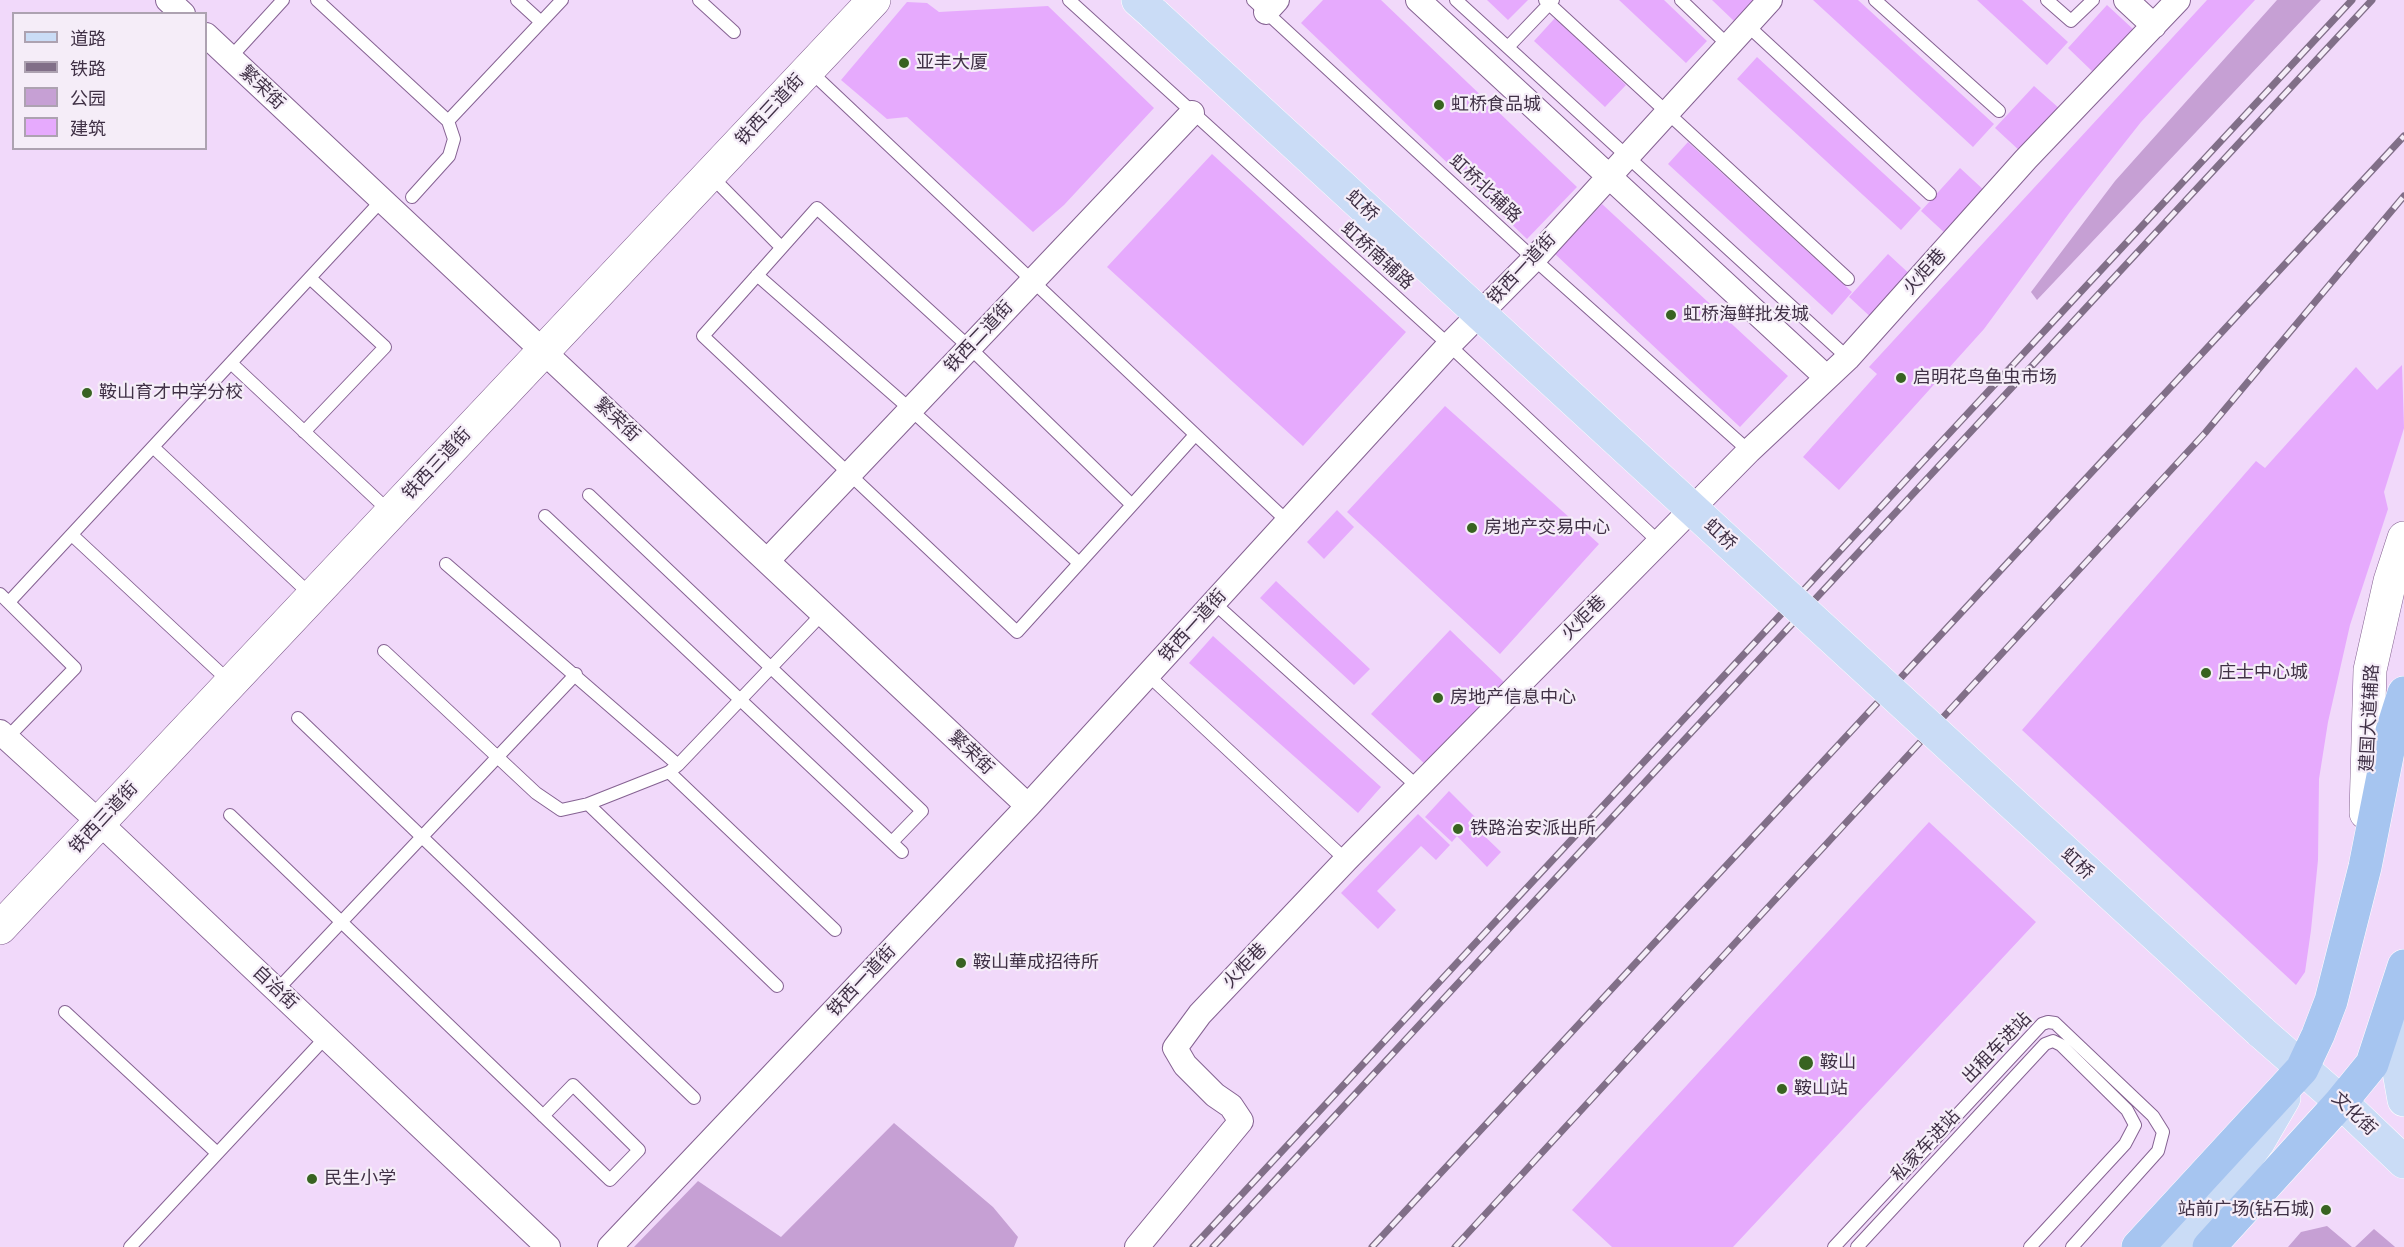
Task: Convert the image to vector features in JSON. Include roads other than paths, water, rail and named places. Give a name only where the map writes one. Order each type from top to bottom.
[{"type":"highway","points":[[2138,1247],[2302,1068],[2331,1001],[2365,867],[2404,676]]},
{"type":"highway","points":[[2392,731],[2404,693]]},
{"type":"highway","points":[[2209,1247],[2342,1102],[2372,1064],[2404,966]]},
{"type":"main road","name":"铁西三道街","points":[[0,927],[874,0]]},
{"type":"main road","name":"虹桥","points":[[1146,8],[2302,1068]]},
{"type":"main road","name":"建国大道辅路","points":[[2365,867],[2370,670],[2390,581],[2404,537]]},
{"type":"main road","points":[[2404,986],[2398,1066],[2404,1101]]},
{"type":"main road","name":"文化街","points":[[2302,1068],[2342,1102],[2404,1162]]},
{"type":"main road","points":[[2170,1247],[2226,1186],[2253,1150],[2302,1068]]},
{"type":"street","points":[[168,0],[181,12]]},
{"type":"street","points":[[1418,0],[1825,376]]},
{"type":"street","name":"铁西一道街","points":[[610,1247],[1028,806],[1449,345],[1534,259],[1606,176],[1770,0]]},
{"type":"street","points":[[2126,0],[2154,26]]},
{"type":"street","name":"火炬巷","points":[[1137,1247],[1241,1121],[1231,1106],[1215,1095],[1185,1065],[1175,1048],[1200,1014],[1346,860],[1659,542],[1825,376],[1848,358],[2026,159],[2178,0]]},
{"type":"street","name":"繁荣街","points":[[207,36],[1028,806]]},
{"type":"street","name":"铁西二道街","points":[[767,561],[1192,113]]},
{"type":"street","name":"自治街","points":[[4,735],[548,1247]]},
{"type":"lane","points":[[230,58],[283,0]]},
{"type":"lane","points":[[317,0],[448,121],[454,139],[449,156],[412,197]]},
{"type":"lane","points":[[517,0],[541,22]]},
{"type":"lane","points":[[448,121],[562,0]]},
{"type":"lane","points":[[699,0],[734,32]]},
{"type":"lane","name":"虹桥南辅路","points":[[1069,0],[1449,345],[1659,542]]},
{"type":"lane","points":[[1456,0],[1848,358]]},
{"type":"lane","points":[[1681,0],[1728,45]]},
{"type":"lane","points":[[1875,0],[1999,111]]},
{"type":"lane","points":[[2047,0],[2071,21],[2093,0]]},
{"type":"lane","points":[[1508,47],[1549,1],[1848,279]]},
{"type":"lane","name":"虹桥北辅路","points":[[1265,4],[1534,259],[1749,451]]},
{"type":"lane","points":[[1747,25],[1930,194]]},
{"type":"lane","points":[[808,69],[1288,522]]},
{"type":"lane","points":[[709,174],[781,248]]},
{"type":"lane","points":[[4,735],[75,668],[4,598],[72,535],[382,200]]},
{"type":"lane","points":[[1132,505],[969,347],[817,208],[703,336],[1017,632],[1196,435]]},
{"type":"lane","points":[[757,275],[910,409],[1079,563]]},
{"type":"lane","points":[[304,432],[385,347],[310,279]]},
{"type":"lane","points":[[231,363],[391,513]]},
{"type":"lane","points":[[153,447],[312,596]]},
{"type":"lane","points":[[589,495],[922,811],[892,842]]},
{"type":"lane","points":[[544,516],[902,852]]},
{"type":"lane","points":[[72,535],[231,683]]},
{"type":"lane","points":[[446,564],[576,674],[674,768],[835,930]]},
{"type":"lane","points":[[1214,603],[1418,787]]},
{"type":"lane","points":[[384,651],[549,804],[561,810],[588,804],[674,768],[823,613]]},
{"type":"lane","points":[[277,990],[576,674]]},
{"type":"lane","points":[[1148,675],[1346,860]]},
{"type":"lane","points":[[298,718],[694,1098]]},
{"type":"lane","points":[[588,804],[777,986]]},
{"type":"lane","points":[[230,815],[341,922],[543,1116],[610,1180],[639,1150],[573,1085],[543,1116]]},
{"type":"lane","points":[[65,1012],[217,1153]]},
{"type":"lane","name":"出租车进站","points":[[1834,1247],[2042,1024],[2048,1022],[2055,1023],[2153,1116],[2163,1132],[2158,1151],[2072,1247]]},
{"type":"lane","points":[[130,1247],[326,1037]]},
{"type":"lane","name":"私家车进站","points":[[1857,1247],[2045,1044],[2053,1041],[2061,1045],[2127,1110],[2135,1125],[2125,1144],[2030,1247]]},
{"type":"railway","points":[[1193,1247],[2352,0]]},
{"type":"railway","points":[[1213,1247],[2372,0]]},
{"type":"railway","points":[[1372,1247],[2404,136]]},
{"type":"railway","points":[[1455,1247],[2205,433],[2404,196]]},
{"type":"place","name":"亚丰大厦","points":[[904,63]]},
{"type":"place","name":"虹桥食品城","points":[[1439,105]]},
{"type":"place","name":"虹桥海鲜批发城","points":[[1671,315]]},
{"type":"place","name":"启明花鸟鱼虫市场","points":[[1901,378]]},
{"type":"place","name":"鞍山育才中学分校","points":[[87,393]]},
{"type":"place","name":"房地产交易中心","points":[[1472,528]]},
{"type":"place","name":"庄士中心城","points":[[2206,673]]},
{"type":"place","name":"房地产信息中心","points":[[1438,698]]},
{"type":"place","name":"铁路治安派出所","points":[[1458,829]]},
{"type":"place","name":"鞍山華成招待所","points":[[961,963]]},
{"type":"place","name":"鞍山","points":[[1806,1063]]},
{"type":"place","name":"鞍山站","points":[[1782,1089]]},
{"type":"place","name":"民生小学","points":[[312,1179]]},
{"type":"place","name":"站前广场(钻石城)","points":[[2326,1210]]}]
